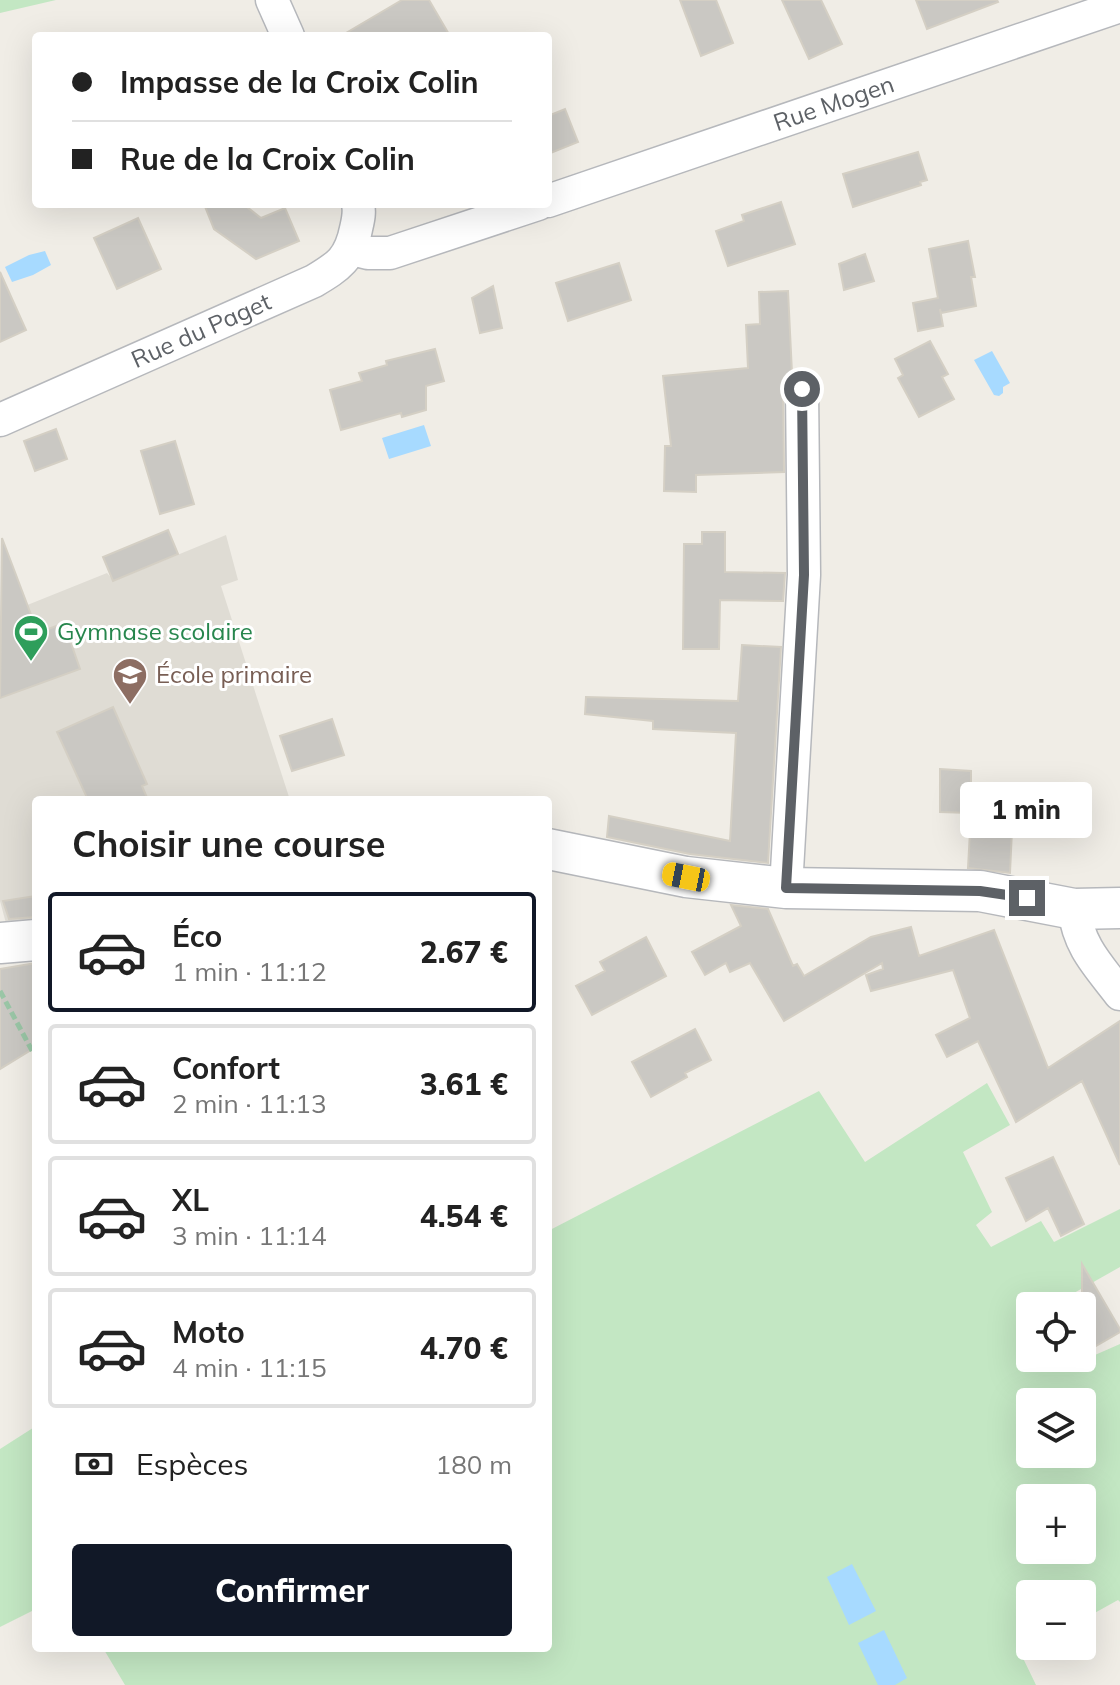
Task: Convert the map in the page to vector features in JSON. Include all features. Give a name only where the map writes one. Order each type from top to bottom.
[{"type":"street","points":[[272,0],[286,32]]},
{"type":"street","name":"Rue Mogen","points":[[552,200],[1120,6]]},
{"type":"street","points":[[359,208],[352,249],[368,253],[390,253],[526,208]]},
{"type":"street","name":"Rue du Paget","points":[[0,420],[314,281],[338,266],[352,249]]},
{"type":"street","points":[[786,888],[804,575],[802,389]]},
{"type":"street","points":[[552,850],[686,877],[786,888],[980,891],[1011,894],[1074,909],[1120,908]]},
{"type":"street","points":[[1074,909],[1077,932],[1120,994]]},
{"type":"street","points":[[0,943],[32,940]]},
{"type":"path","points":[[0,991],[32,1051]]},
{"type":"shaded area","name":"École primaire","points":[[226,535],[238,580],[221,586],[289,796],[32,796],[32,924],[7,927],[0,901],[0,616],[107,573],[114,581]]},
{"type":"green space","points":[[0,0],[56,0],[0,13]]},
{"type":"green space","points":[[987,1083],[1010,1125],[963,1152],[992,1212],[976,1225],[991,1247],[1041,1221],[1054,1242],[1120,1209],[1120,1267],[1076,1292],[1016,1292],[1016,1372],[1096,1372],[1096,1355],[1120,1344],[1120,1602],[1118,1600],[1096,1612],[1096,1580],[1016,1580],[1016,1660],[1024,1660],[1036,1685],[125,1685],[105,1652],[552,1652],[552,1229],[819,1091],[865,1162]]},
{"type":"green space","points":[[32,1429],[32,1611],[0,1627],[0,1449]]},
{"type":"water","points":[[45,251],[51,265],[12,282],[5,267]]},
{"type":"water","points":[[992,351],[1010,383],[1003,387],[1003,393],[999,396],[994,395],[974,360]]},
{"type":"water","points":[[424,425],[431,446],[389,459],[382,438]]},
{"type":"water","points":[[852,1564],[876,1611],[849,1625],[827,1577]]},
{"type":"water","points":[[884,1630],[907,1678],[895,1685],[878,1685],[858,1643]]},
{"type":"building","points":[[402,0],[429,0],[448,32],[348,32]]},
{"type":"building","points":[[680,0],[716,0],[733,43],[701,56]]},
{"type":"building","points":[[782,0],[821,0],[842,44],[809,59]]},
{"type":"building","points":[[916,0],[997,0],[998,2],[927,29]]},
{"type":"building","points":[[565,109],[578,142],[552,152],[552,114]]},
{"type":"building","points":[[918,152],[927,180],[920,182],[921,185],[853,207],[843,174]]},
{"type":"building","points":[[781,202],[795,244],[728,266],[716,231],[744,221],[742,215]]},
{"type":"building","points":[[206,208],[248,208],[261,218],[285,208],[299,241],[256,259],[214,229]]},
{"type":"building","points":[[138,218],[161,269],[117,289],[94,238]]},
{"type":"building","points":[[968,241],[975,277],[971,277],[976,306],[941,313],[940,309],[943,326],[918,331],[913,303],[938,298],[929,249]]},
{"type":"building","points":[[865,254],[874,281],[844,290],[839,264]]},
{"type":"building","points":[[619,263],[631,300],[568,321],[556,283]]},
{"type":"building","points":[[0,272],[26,330],[0,342]]},
{"type":"building","points":[[493,286],[502,328],[480,333],[472,298]]},
{"type":"building","points":[[788,291],[792,373],[783,389],[784,472],[696,475],[696,492],[664,491],[665,446],[671,446],[663,376],[748,368],[746,325],[760,324],[759,292]]},
{"type":"building","points":[[930,341],[948,374],[942,377],[954,399],[919,417],[898,378],[903,375],[895,359]]},
{"type":"building","points":[[435,349],[444,381],[426,386],[426,410],[402,417],[401,413],[341,430],[330,390],[362,381],[359,373],[387,365],[386,361]]},
{"type":"building","points":[[56,429],[67,459],[35,471],[24,441]]},
{"type":"building","points":[[175,441],[194,504],[160,514],[141,451]]},
{"type":"building","points":[[168,530],[178,554],[113,581],[103,557]]},
{"type":"building","points":[[702,532],[725,532],[725,572],[785,573],[783,601],[720,600],[719,649],[683,649],[684,544],[702,544]]},
{"type":"building","points":[[2,538],[38,633],[64,623],[80,669],[0,698]]},
{"type":"building","points":[[742,645],[781,647],[768,863],[690,854],[607,837],[609,816],[730,841],[736,733],[653,729],[653,721],[585,714],[586,697],[738,701]]},
{"type":"building","points":[[113,707],[147,784],[142,786],[146,796],[86,796],[57,732]]},
{"type":"building","points":[[332,719],[344,755],[292,771],[280,736]]},
{"type":"building","points":[[940,769],[971,771],[971,784],[1037,784],[1037,829],[1012,830],[1010,873],[968,868],[971,813],[940,812]]},
{"type":"building","points":[[32,897],[32,917],[9,919],[3,901]]},
{"type":"building","points":[[731,905],[768,909],[793,966],[797,964],[804,976],[871,937],[911,927],[919,956],[994,930],[1048,1068],[1120,1021],[1120,1165],[1082,1081],[1016,1122],[978,1041],[947,1057],[936,1035],[970,1018],[953,970],[871,991],[866,975],[883,969],[882,963],[784,1021],[750,963],[730,972],[726,963],[705,975],[692,952],[741,926]]},
{"type":"building","points":[[646,937],[666,976],[592,1015],[576,986],[605,971],[600,962]]},
{"type":"building","points":[[32,964],[32,1049],[0,1069],[0,969]]},
{"type":"building","points":[[695,1029],[711,1060],[685,1073],[687,1077],[651,1097],[632,1062]]},
{"type":"building","points":[[1053,1157],[1084,1224],[1061,1236],[1048,1208],[1026,1221],[1006,1178]]},
{"type":"building","points":[[1082,1264],[1120,1329],[1120,1332],[1096,1346],[1096,1292],[1082,1292]]},
{"type":"place","name":"Gymnase scolaire","points":[[31,663]]},
{"type":"place","name":"École primaire","points":[[130,706]]},
{"type":"route","points":[[802,389],[804,575],[786,888],[980,891],[1027,898]]}]
